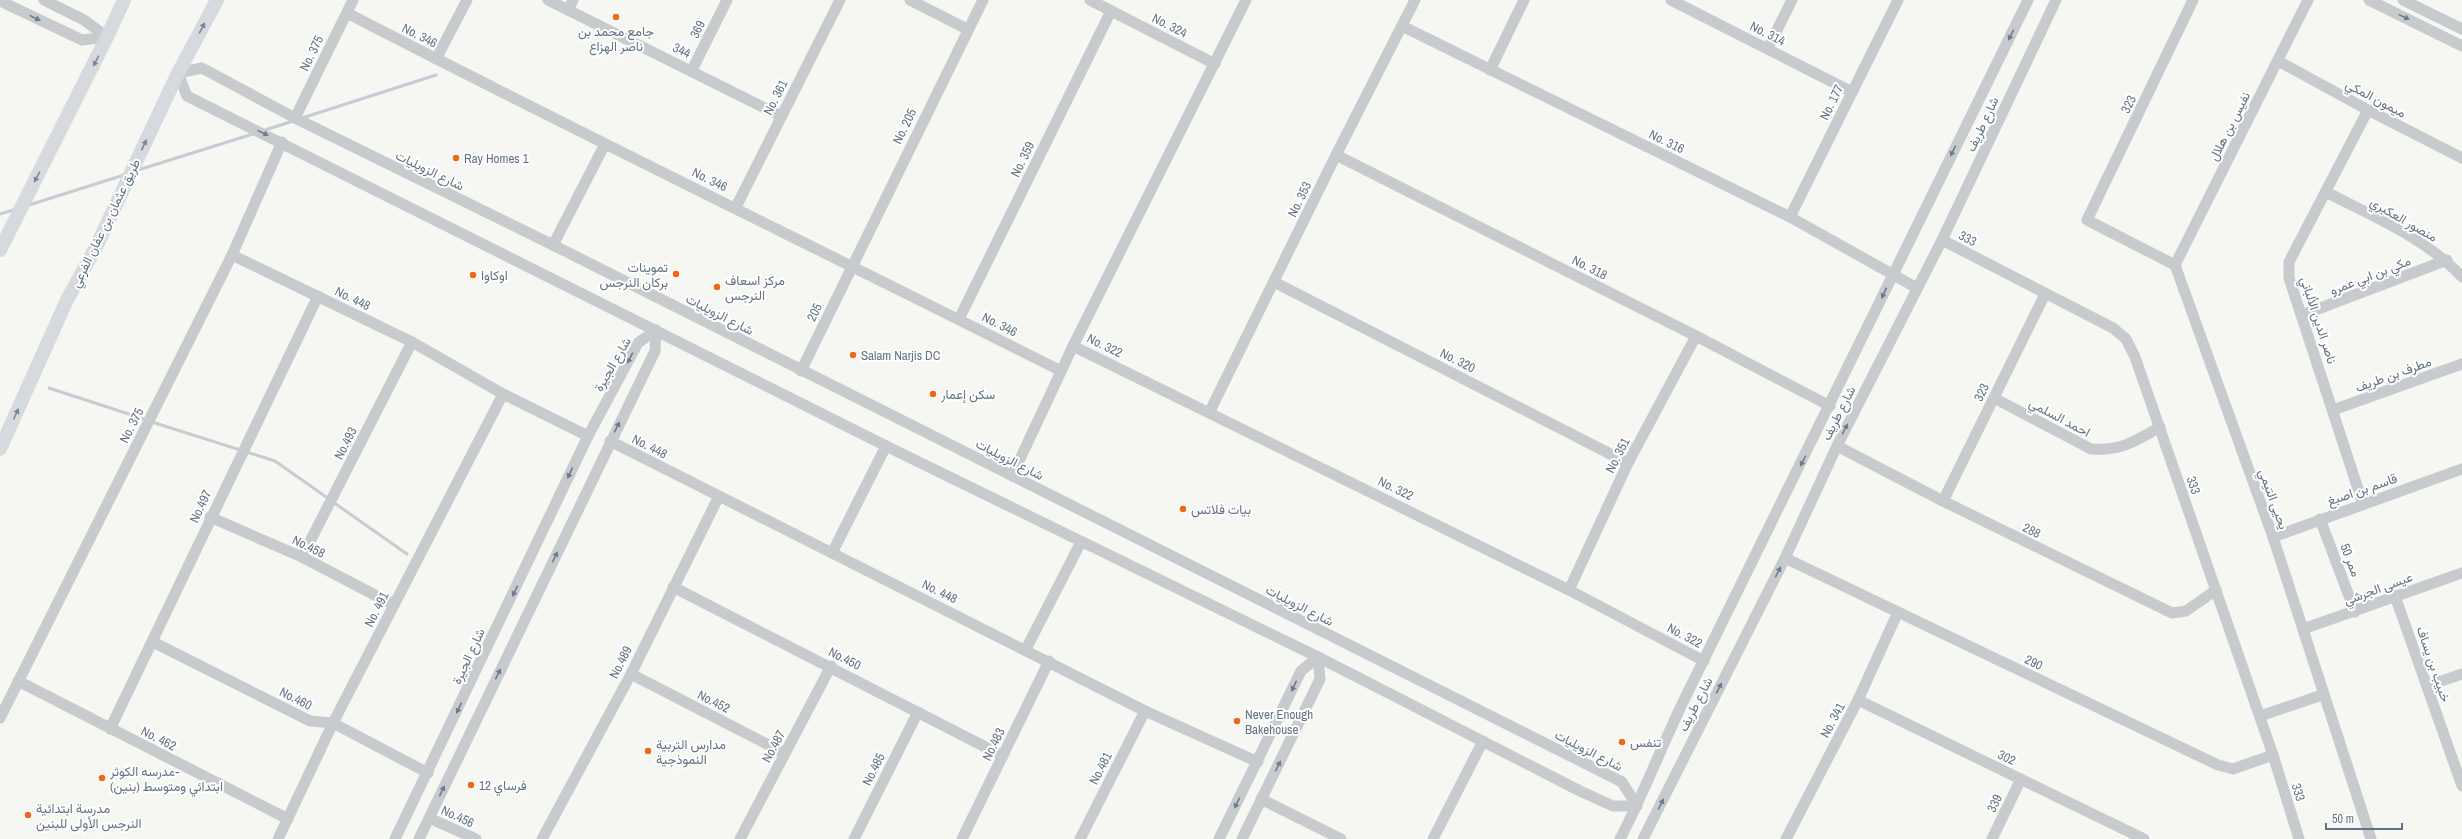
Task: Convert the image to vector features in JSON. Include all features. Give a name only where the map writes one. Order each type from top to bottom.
[{"type":"main road","points":[[0,250],[108,37],[124,0]]},
{"type":"main road","name":"طريق عثمان بن عفان الفرعي","points":[[0,449],[67,300],[96,247],[178,73],[217,0]]},
{"type":"street","points":[[44,0],[84,20],[108,37]]},
{"type":"street","name":"No. 375","points":[[295,118],[353,0]]},
{"type":"street","points":[[436,59],[467,0]]},
{"type":"street","name":"344","points":[[548,0],[570,5],[781,116]]},
{"type":"street","name":"369","points":[[692,70],[727,0]]},
{"type":"street","name":"No. 361","points":[[736,207],[840,0]]},
{"type":"street","points":[[910,0],[968,29]]},
{"type":"street","name":"No. 205","points":[[852,266],[983,0]]},
{"type":"street","name":"No. 324","points":[[1090,0],[1215,64]]},
{"type":"street","points":[[1012,476],[1061,371],[1246,0]]},
{"type":"street","name":"No. 353","points":[[1210,411],[1336,154],[1415,0]]},
{"type":"street","points":[[1490,70],[1524,0]]},
{"type":"street","name":"No. 314","points":[[1671,0],[1852,92]]},
{"type":"street","points":[[1768,48],[1792,0]]},
{"type":"street","name":"No. 177","points":[[1790,217],[1898,0]]},
{"type":"street","name":"شارع طريف","points":[[1620,839],[1637,806],[1704,661],[2028,0]]},
{"type":"street","name":"شارع طريف","points":[[1644,839],[1785,558],[1837,446],[1942,240],[2056,0]]},
{"type":"street","name":"323","points":[[2175,265],[2087,220],[2193,0]]},
{"type":"street","name":"نفيس بن هلال","points":[[2175,265],[2308,0]]},
{"type":"street","points":[[2369,0],[2462,46]]},
{"type":"street","points":[[2403,0],[2462,29]]},
{"type":"street","points":[[0,1],[82,40],[108,37]]},
{"type":"street","name":"No. 359","points":[[959,319],[1111,11]]},
{"type":"street","name":"No. 346","points":[[347,13],[605,144],[736,207],[1061,371]]},
{"type":"street","points":[[2429,30],[2436,16]]},
{"type":"street","name":"No. 316","points":[[1402,26],[1790,217],[1917,288]]},
{"type":"street","name":"ميمون المكي","points":[[2278,61],[2368,110],[2462,158]]},
{"type":"street","name":"شارع الزويليات","points":[[178,73],[202,68],[295,118],[553,245],[801,371],[1622,782],[1637,806]]},
{"type":"street","points":[[178,73],[187,96],[282,142],[886,446],[1318,657],[1613,806],[1637,806]]},
{"type":"street","name":"ناصر الدين الألباني","points":[[2364,504],[2289,278],[2289,262],[2368,110]]},
{"type":"street","name":"No. 375","points":[[0,718],[232,255],[282,142]]},
{"type":"street","points":[[553,245],[605,144]]},
{"type":"street","name":"No. 318","points":[[1336,154],[1696,336],[1830,406]]},
{"type":"street","name":"منصور العكبري","points":[[2326,192],[2402,232],[2447,260],[2462,277]]},
{"type":"street","name":"333","points":[[1942,240],[2113,328],[2126,339],[2136,357],[2260,716],[2299,839]]},
{"type":"street","name":"No. 448","points":[[232,255],[412,342],[503,394],[588,436]]},
{"type":"street","name":"مكي بن ابي عمرو","points":[[2302,315],[2447,260]]},
{"type":"street","name":"يحيى التيمي","points":[[2175,265],[2273,537],[2303,629],[2322,695],[2371,839]]},
{"type":"street","name":"205","points":[[801,371],[852,266]]},
{"type":"street","name":"No. 320","points":[[1274,282],[1628,464]]},
{"type":"street","name":"323","points":[[1943,501],[2045,294]]},
{"type":"street","name":"No.497","points":[[110,729],[153,642],[210,517],[318,296]]},
{"type":"street","points":[[419,839],[610,441],[655,351],[656,330]]},
{"type":"street","name":"شارع الجيرة","points":[[395,839],[428,773],[588,436],[638,343],[656,330]]},
{"type":"street","name":"No. 351","points":[[1569,590],[1628,464],[1696,336]]},
{"type":"street","name":"No.493","points":[[302,557],[412,342]]},
{"type":"street","name":"No. 322","points":[[1074,346],[1210,411],[1569,590],[1704,661]]},
{"type":"street","name":"مطرف بن طريف","points":[[2332,410],[2462,364]]},
{"type":"street","name":"No. 491","points":[[278,839],[333,723],[503,394]]},
{"type":"street","name":"احمد السلمي","points":[[1994,398],[2091,449],[2109,450],[2129,445],[2160,427]]},
{"type":"street","name":"No. 448","points":[[610,441],[1026,649],[1145,711],[1258,762]]},
{"type":"street","points":[[832,553],[886,446]]},
{"type":"street","name":"288","points":[[1837,446],[1943,501],[2172,613],[2186,611],[2216,590]]},
{"type":"street","name":"قاسم بن اصبغ","points":[[2273,537],[2462,469]]},
{"type":"street","name":"No.489","points":[[542,839],[630,674],[719,496]]},
{"type":"street","name":"No.458","points":[[210,517],[302,557],[394,605]]},
{"type":"street","name":"ممر 50","points":[[2320,519],[2355,612]]},
{"type":"street","points":[[1026,649],[1081,542]]},
{"type":"street","name":"290","points":[[1785,558],[2218,765],[2234,769],[2273,755]]},
{"type":"street","name":"عيسى الجرشي","points":[[2303,629],[2355,612],[2395,596],[2462,573]]},
{"type":"street","name":"No.450","points":[[673,587],[831,666],[1003,756]]},
{"type":"street","name":"خبيب بن يساف","points":[[2395,596],[2461,782]]},
{"type":"street","name":"No. 341","points":[[1786,839],[1858,700],[1898,612]]},
{"type":"street","name":"No.460","points":[[153,642],[310,721],[333,723],[428,773]]},
{"type":"street","points":[[1219,839],[1258,762],[1301,670],[1318,657]]},
{"type":"street","points":[[1242,839],[1320,679],[1318,657]]},
{"type":"street","name":"No.483","points":[[962,839],[1049,661]]},
{"type":"street","name":"No.487","points":[[740,839],[831,666]]},
{"type":"street","name":"No.452","points":[[630,674],[784,753]]},
{"type":"street","points":[[2427,686],[2462,674]]},
{"type":"street","name":"No. 462","points":[[18,681],[288,819]]},
{"type":"street","points":[[2260,716],[2322,695]]},
{"type":"street","name":"302","points":[[1858,700],[2021,779],[2123,834],[2144,839]]},
{"type":"street","name":"No.481","points":[[1080,839],[1145,711]]},
{"type":"street","name":"No.485","points":[[854,839],[918,712]]},
{"type":"street","points":[[1433,839],[1483,741]]},
{"type":"street","name":"339","points":[[1992,839],[2021,779]]},
{"type":"street","points":[[1261,800],[1341,839]]},
{"type":"street","name":"No.456","points":[[429,818],[476,839]]},
{"type":"waterway","points":[[302,118],[436,75]]},
{"type":"waterway","points":[[262,131],[293,121]]},
{"type":"waterway","points":[[138,170],[253,134]]},
{"type":"waterway","points":[[29,205],[124,175]]},
{"type":"waterway","points":[[0,214],[16,209]]},
{"type":"waterway","points":[[49,388],[147,420]]},
{"type":"waterway","points":[[152,422],[275,461],[329,499]]},
{"type":"waterway","points":[[333,502],[407,554]]},
{"type":"place","name":"جامع محمد بن ناصر الهزاع","points":[[616,17]]},
{"type":"place","name":"Ray Homes 1","points":[[456,158]]},
{"type":"place","name":"تموينات بركان النرجس","points":[[676,274]]},
{"type":"place","name":"اوكاوا","points":[[473,275]]},
{"type":"place","name":"مركز اسعاف النرجس","points":[[717,287]]},
{"type":"place","name":"Salam Narjis DC","points":[[853,355]]},
{"type":"place","name":"سكن إعمار","points":[[933,394]]},
{"type":"place","name":"بيات فلاتس","points":[[1183,509]]},
{"type":"place","name":"Never Enough Bakehouse","points":[[1237,721]]},
{"type":"place","name":"تنفس","points":[[1622,742]]},
{"type":"place","name":"مدارس التربية النموذجية","points":[[648,751]]},
{"type":"place","name":"مدرسه الكوثر- ابتدائي ومتوسط (بنين)","points":[[102,778]]},
{"type":"place","name":"فرساي 12","points":[[471,785]]},
{"type":"place","name":"مدرسة ابتدائية النرجس الأولى للبنين","points":[[28,815]]}]
